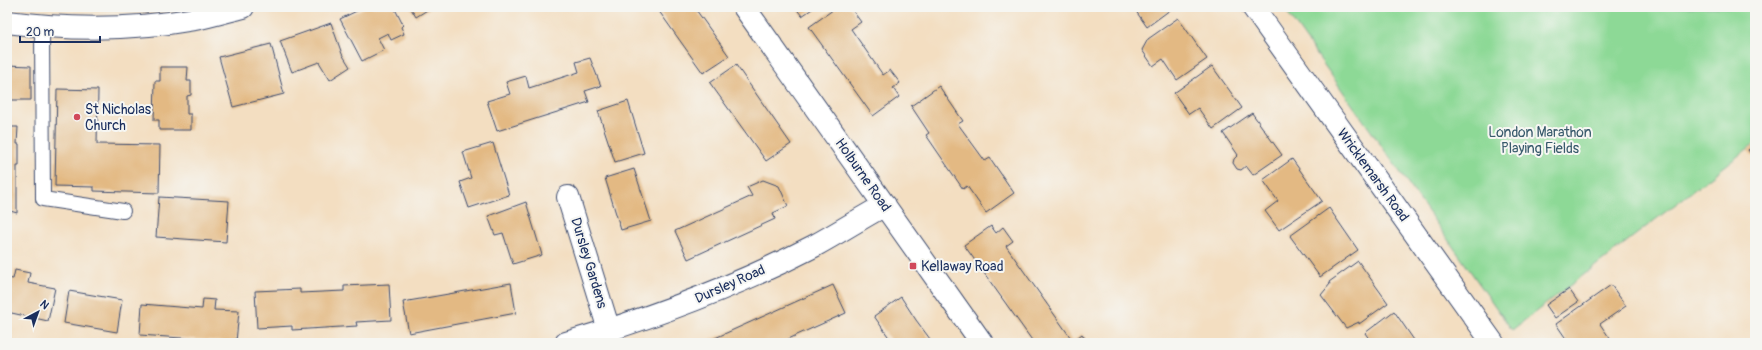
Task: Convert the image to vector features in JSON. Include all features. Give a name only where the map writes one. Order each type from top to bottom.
[{"type":"street","points":[[7,22],[42,27],[93,29],[148,26],[197,19],[243,7]]},
{"type":"street","name":"Holburne Road","points":[[744,7],[982,343]]},
{"type":"street","name":"Wricklemarsh Road","points":[[1253,7],[1493,343]]},
{"type":"street","name":"Dursley Gardens","points":[[568,197],[609,330]]},
{"type":"street","name":"Dursley Road","points":[[566,343],[668,311],[744,279],[814,246],[885,205]]},
{"type":"lane","points":[[42,27],[43,199],[123,211]]},
{"type":"green space","name":"London Marathon Playing Fields","points":[[1283,7],[1755,7],[1755,143],[1512,330]]},
{"type":"building","points":[[365,7],[394,7],[403,25],[401,27],[404,34],[391,40],[388,33],[378,38],[384,50],[362,61],[340,19]]},
{"type":"building","points":[[410,7],[432,7],[416,17]]},
{"type":"building","points":[[656,7],[694,7],[729,56],[703,73]]},
{"type":"building","points":[[795,7],[815,7],[802,16]]},
{"type":"building","points":[[837,7],[850,7],[861,22],[851,29],[883,75],[890,70],[900,83],[893,88],[899,97],[873,116],[809,27]]},
{"type":"building","points":[[1133,7],[1174,7],[1147,27]]},
{"type":"building","points":[[1178,18],[1207,59],[1177,80],[1163,59],[1153,66],[1142,50],[1148,39]]},
{"type":"building","points":[[331,23],[342,54],[350,67],[330,80],[319,62],[292,72],[280,41]]},
{"type":"building","points":[[271,44],[284,94],[233,107],[219,57]]},
{"type":"building","points":[[590,58],[601,86],[585,91],[589,102],[497,131],[487,101],[510,94],[506,82],[526,76],[529,88],[579,72],[576,62]]},
{"type":"building","points":[[7,65],[31,66],[31,100],[7,100]]},
{"type":"building","points":[[736,65],[791,144],[766,161],[710,83]]},
{"type":"building","points":[[1212,66],[1242,108],[1213,129],[1198,108],[1189,114],[1174,93]]},
{"type":"building","points":[[160,67],[188,67],[187,81],[191,81],[191,95],[187,96],[187,114],[191,114],[191,130],[159,130],[159,120],[154,120],[155,81],[160,81]]},
{"type":"building","points":[[939,86],[963,121],[958,124],[985,161],[990,158],[1014,193],[986,213],[967,186],[963,189],[926,135],[929,133],[911,106]]},
{"type":"building","name":"St Nicholas Church","points":[[57,89],[98,90],[97,144],[160,145],[159,193],[94,191],[94,187],[55,186]]},
{"type":"building","points":[[628,101],[644,153],[615,162],[598,111]]},
{"type":"building","points":[[1252,113],[1282,155],[1253,175],[1246,166],[1241,170],[1237,169],[1233,163],[1234,159],[1238,155],[1223,133]]},
{"type":"building","points":[[7,127],[18,127],[17,144],[19,144],[19,166],[17,166],[17,213],[7,210]]},
{"type":"building","points":[[493,143],[509,195],[469,208],[460,182],[471,178],[463,152]]},
{"type":"building","points":[[1755,145],[1755,159],[1748,150]]},
{"type":"building","points":[[1292,159],[1322,201],[1279,230],[1265,211],[1278,201],[1263,180]]},
{"type":"building","points":[[634,169],[651,221],[621,230],[605,178]]},
{"type":"building","points":[[763,180],[779,186],[788,206],[773,213],[775,219],[688,259],[675,231],[752,196],[747,187]]},
{"type":"building","points":[[159,197],[229,201],[226,242],[156,237]]},
{"type":"building","points":[[526,202],[542,255],[513,264],[503,233],[495,235],[488,216]]},
{"type":"building","points":[[1329,208],[1358,250],[1320,277],[1290,236]]},
{"type":"building","points":[[991,226],[996,233],[1003,227],[1013,241],[1006,246],[1073,341],[1082,334],[1088,343],[1034,343],[964,245]]},
{"type":"building","points":[[1358,261],[1388,303],[1359,324],[1359,322],[1346,328],[1321,295],[1330,284],[1329,282]]},
{"type":"building","points":[[15,270],[30,273],[28,283],[55,288],[48,321],[7,312],[7,278],[13,279]]},
{"type":"building","points":[[511,283],[516,313],[409,333],[403,302]]},
{"type":"building","points":[[389,284],[391,320],[356,322],[357,326],[292,330],[292,326],[257,328],[255,291],[300,289],[300,293],[344,291],[344,286]]},
{"type":"building","points":[[833,285],[846,313],[780,343],[704,343]]},
{"type":"building","points":[[1611,285],[1626,306],[1600,324],[1613,343],[1569,343],[1556,324]]},
{"type":"building","points":[[1569,289],[1578,302],[1555,318],[1546,305]]},
{"type":"building","points":[[69,291],[122,300],[117,332],[64,323]]},
{"type":"building","points":[[901,297],[933,343],[893,343],[874,316]]},
{"type":"building","points":[[203,299],[215,300],[214,310],[239,311],[236,342],[140,335],[142,304],[202,309]]},
{"type":"building","points":[[1394,311],[1416,343],[1372,343],[1365,333]]},
{"type":"place","name":"St Nicholas Church","points":[[77,117]]},
{"type":"place","name":"Kellaway Road","points":[[913,266]]}]
